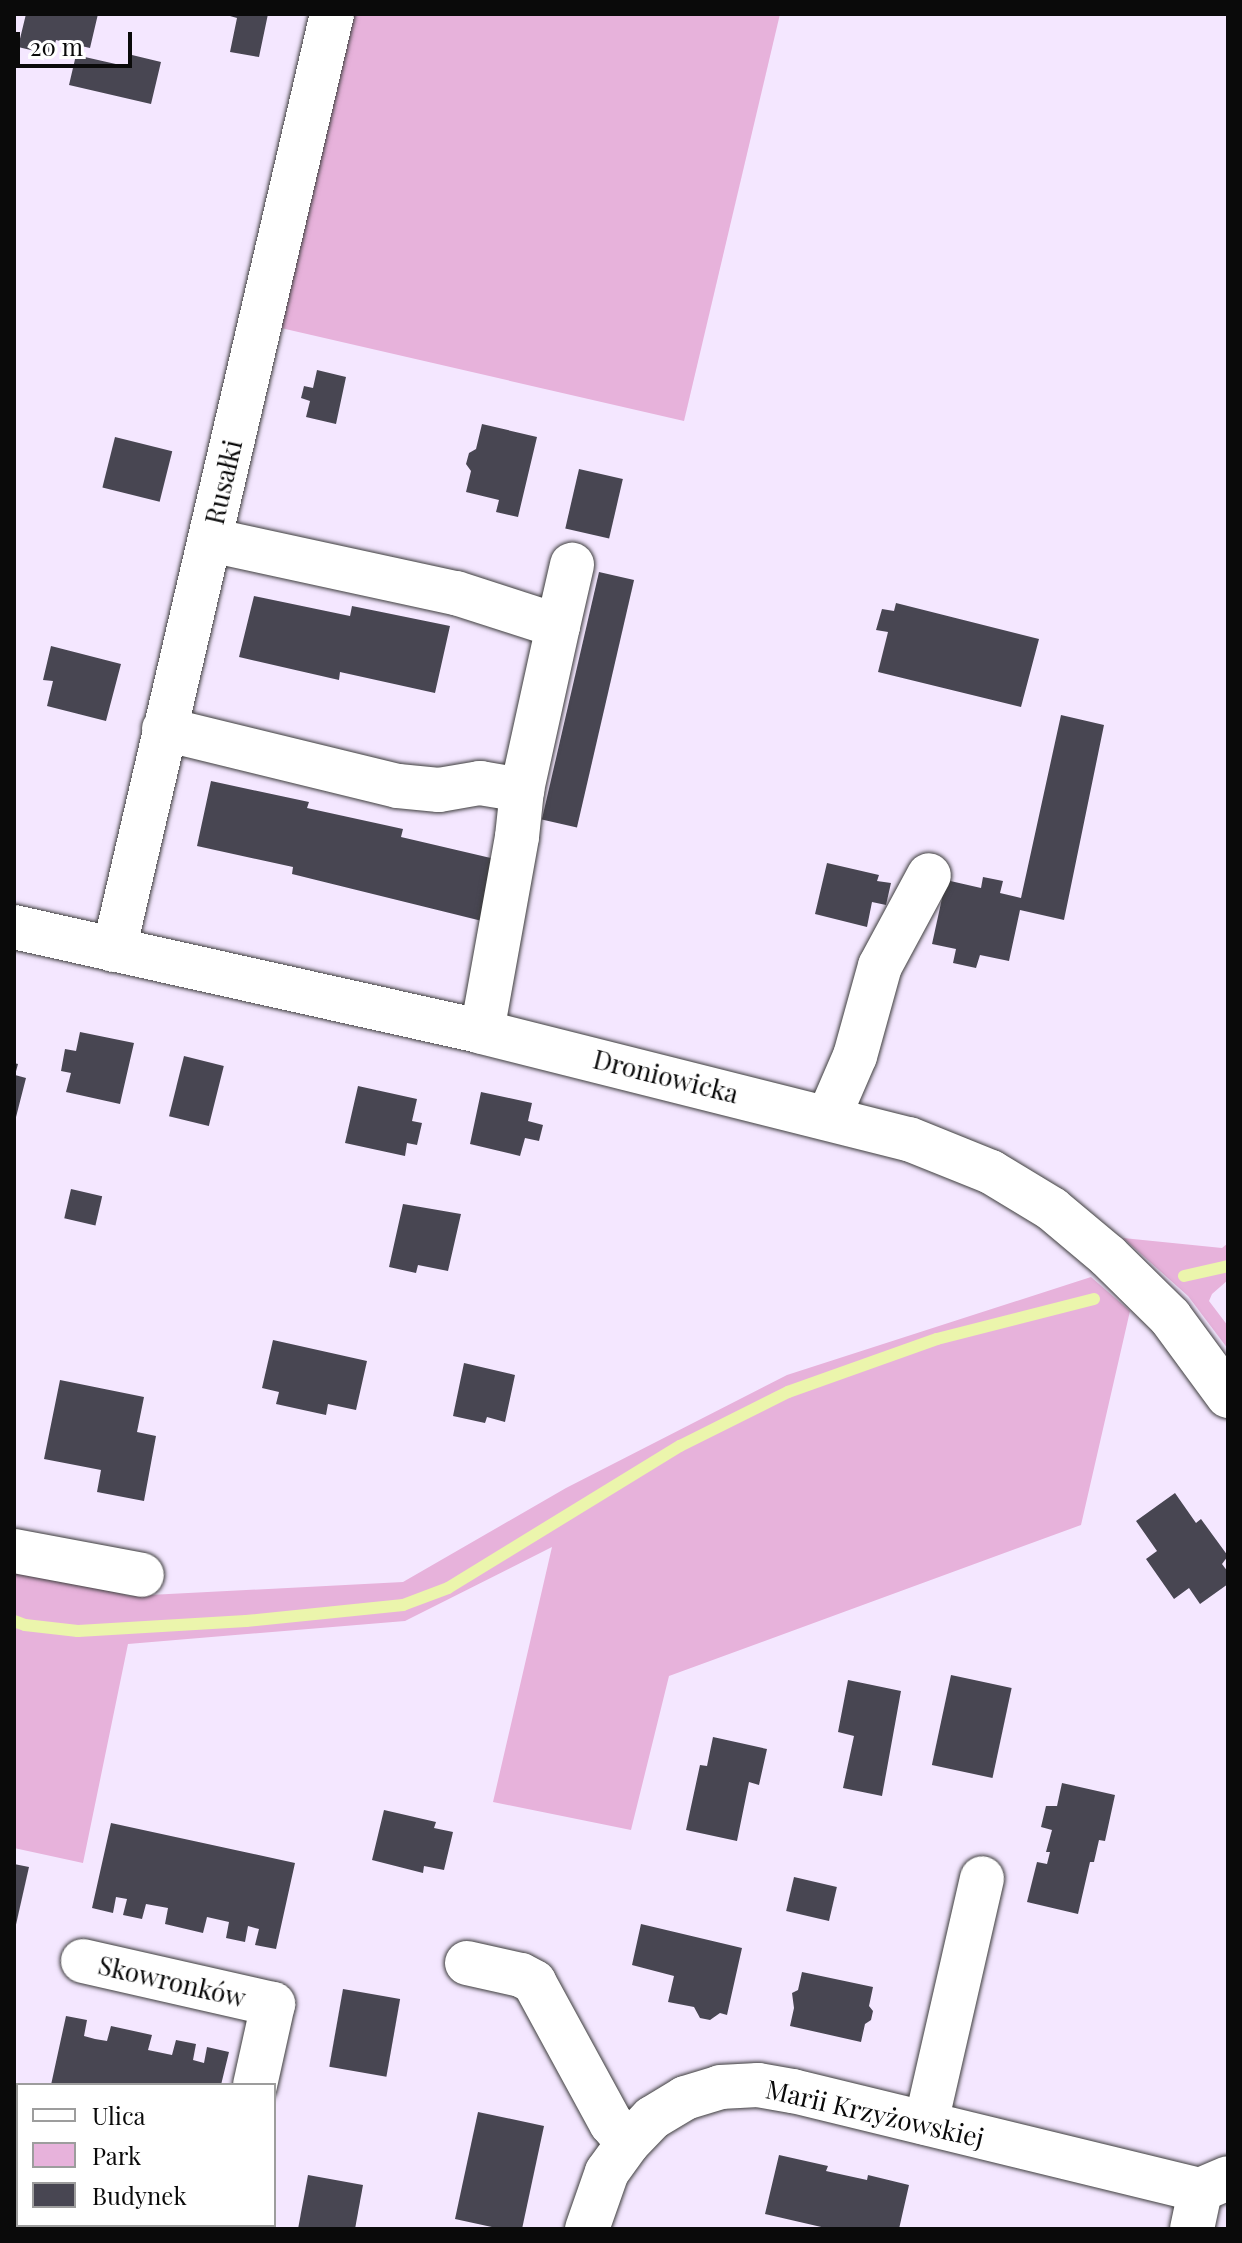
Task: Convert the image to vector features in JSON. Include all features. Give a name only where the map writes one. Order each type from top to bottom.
[{"type":"street","name":"Rusałki","points":[[114,950],[332,14]]},
{"type":"street","points":[[210,540],[456,593],[558,626]]},
{"type":"street","points":[[482,1032],[517,837],[522,790],[572,565]]},
{"type":"street","points":[[164,729],[398,786],[439,790],[480,783],[522,790]]},
{"type":"street","points":[[829,1116],[855,1056],[880,966],[929,875]]},
{"type":"street","name":"Droniowicka","points":[[14,927],[482,1032],[829,1116],[909,1139],[991,1172],[1052,1209],[1108,1256],[1170,1317],[1228,1396]]},
{"type":"street","points":[[14,1551],[142,1575]]},
{"type":"street","points":[[926,2123],[982,1878]]},
{"type":"street","name":"Skowronków","points":[[83,1961],[273,2004],[255,2083]]},
{"type":"street","points":[[467,1963],[521,1975],[534,1982],[611,2123],[628,2143]]},
{"type":"street","name":"Marii Krzyżowskiej","points":[[587,2229],[607,2172],[628,2143],[652,2118],[685,2098],[720,2087],[758,2085],[926,2123],[1207,2199]]},
{"type":"green space","points":[[351,14],[780,14],[684,421],[281,328]]},
{"type":"green space","points":[[1123,1238],[1222,1248],[1228,1243],[1228,1280],[1212,1294],[1209,1301],[1228,1326],[1228,1349],[1188,1296]]},
{"type":"green space","points":[[1091,1277],[1130,1311],[1081,1525],[669,1676],[631,1830],[493,1802],[552,1547],[405,1621],[128,1644],[83,1863],[14,1848],[14,1567],[130,1596],[403,1582],[566,1488],[787,1375]]},
{"type":"building","points":[[26,14],[98,14],[90,48],[56,40],[52,55],[18,47]]},
{"type":"building","points":[[223,14],[268,14],[259,57],[230,52],[237,18]]},
{"type":"building","points":[[76,55],[129,67],[132,55],[161,62],[151,104],[69,85]]},
{"type":"building","points":[[317,370],[346,377],[336,424],[306,417],[310,401],[301,398],[304,386],[313,388]]},
{"type":"building","points":[[482,424],[537,437],[518,517],[496,512],[499,500],[466,492],[471,471],[466,464],[469,453],[476,449]]},
{"type":"building","points":[[115,437],[172,451],[160,502],[102,487]]},
{"type":"building","points":[[579,469],[623,479],[609,539],[565,528]]},
{"type":"building","points":[[599,572],[634,580],[577,828],[542,819]]},
{"type":"building","points":[[254,596],[350,616],[352,606],[450,626],[435,693],[340,672],[339,680],[239,657]]},
{"type":"building","points":[[896,603],[1039,639],[1021,707],[878,672],[888,632],[876,630],[882,609],[894,611]]},
{"type":"building","points":[[51,646],[121,664],[106,721],[47,706],[53,681],[43,680]]},
{"type":"building","points":[[1061,715],[1104,725],[1064,920],[1020,910],[1009,961],[980,955],[976,968],[953,963],[956,949],[932,944],[946,880],[981,888],[983,877],[1003,881],[1000,893],[1021,898]]},
{"type":"building","points":[[211,781],[309,802],[307,808],[403,829],[401,837],[495,859],[482,921],[292,874],[293,867],[197,846]]},
{"type":"building","points":[[827,863],[879,875],[877,881],[891,883],[886,905],[872,902],[867,927],[815,914]]},
{"type":"building","points":[[80,1032],[134,1043],[120,1104],[66,1092],[71,1073],[61,1071],[65,1049],[76,1051]]},
{"type":"building","points":[[184,1056],[224,1066],[209,1126],[169,1116]]},
{"type":"building","points":[[14,1063],[18,1064],[15,1075],[26,1078],[15,1121]]},
{"type":"building","points":[[358,1086],[417,1099],[412,1121],[422,1123],[417,1145],[407,1143],[405,1156],[345,1143]]},
{"type":"building","points":[[481,1092],[532,1103],[528,1121],[543,1125],[539,1141],[525,1138],[520,1156],[470,1144]]},
{"type":"building","points":[[71,1189],[102,1196],[95,1225],[64,1218]]},
{"type":"building","points":[[403,1204],[461,1214],[448,1271],[418,1265],[416,1273],[389,1267]]},
{"type":"building","points":[[273,1340],[367,1361],[356,1410],[328,1404],[326,1415],[276,1404],[279,1392],[262,1388]]},
{"type":"building","points":[[464,1363],[515,1375],[505,1422],[487,1417],[485,1423],[453,1416]]},
{"type":"building","points":[[60,1380],[144,1397],[137,1432],[156,1436],[144,1501],[97,1492],[101,1470],[44,1459]]},
{"type":"building","points":[[1175,1493],[1196,1523],[1201,1519],[1228,1556],[1222,1564],[1228,1572],[1228,1584],[1200,1604],[1189,1588],[1174,1599],[1146,1559],[1157,1551],[1136,1521]]},
{"type":"building","points":[[951,1675],[1012,1688],[993,1778],[932,1765]]},
{"type":"building","points":[[848,1680],[901,1691],[882,1796],[843,1788],[854,1736],[838,1732]]},
{"type":"building","points":[[713,1737],[767,1749],[759,1785],[749,1782],[737,1841],[686,1830],[700,1765],[707,1766]]},
{"type":"building","points":[[1062,1783],[1115,1795],[1105,1841],[1099,1840],[1094,1862],[1090,1862],[1078,1914],[1027,1902],[1037,1862],[1047,1864],[1050,1852],[1046,1852],[1052,1830],[1041,1827],[1046,1806],[1057,1806]]},
{"type":"building","points":[[384,1810],[436,1822],[434,1828],[453,1832],[444,1870],[424,1866],[423,1873],[372,1860]]},
{"type":"building","points":[[111,1823],[295,1863],[276,1949],[255,1945],[259,1929],[248,1926],[245,1942],[226,1938],[229,1922],[207,1917],[203,1933],[165,1924],[168,1908],[146,1904],[142,1919],[123,1915],[127,1899],[116,1897],[113,1913],[92,1908]]},
{"type":"building","points":[[14,1864],[29,1867],[15,1929],[14,1929]]},
{"type":"building","points":[[794,1877],[837,1887],[829,1921],[786,1911]]},
{"type":"building","points":[[641,1924],[742,1948],[727,2015],[720,2013],[710,2020],[700,2018],[694,2007],[668,2002],[674,1976],[632,1965]]},
{"type":"building","points":[[802,1972],[873,1987],[869,2006],[873,2011],[871,2020],[865,2024],[861,2042],[790,2026],[794,2008],[792,1993],[798,1990]]},
{"type":"building","points":[[343,1989],[400,1999],[386,2077],[329,2067]]},
{"type":"building","points":[[66,2016],[87,2020],[84,2036],[95,2039],[107,2041],[111,2026],[152,2035],[148,2050],[172,2055],[176,2040],[196,2044],[193,2060],[204,2063],[207,2047],[229,2052],[221,2083],[51,2083]]},
{"type":"building","points":[[478,2112],[544,2126],[522,2229],[501,2229],[455,2219]]},
{"type":"building","points":[[779,2155],[828,2166],[826,2171],[867,2180],[868,2175],[909,2185],[899,2229],[830,2229],[765,2214]]},
{"type":"building","points":[[308,2175],[363,2185],[355,2229],[298,2229]]},
{"type":"building","points":[[19,2227],[190,2227],[190,2229]]},
{"type":"waterway","points":[[1184,1276],[1228,1266]]},
{"type":"waterway","points":[[14,1621],[78,1631],[246,1621],[403,1605],[448,1588],[680,1446],[788,1392],[937,1339],[1094,1299]]}]
